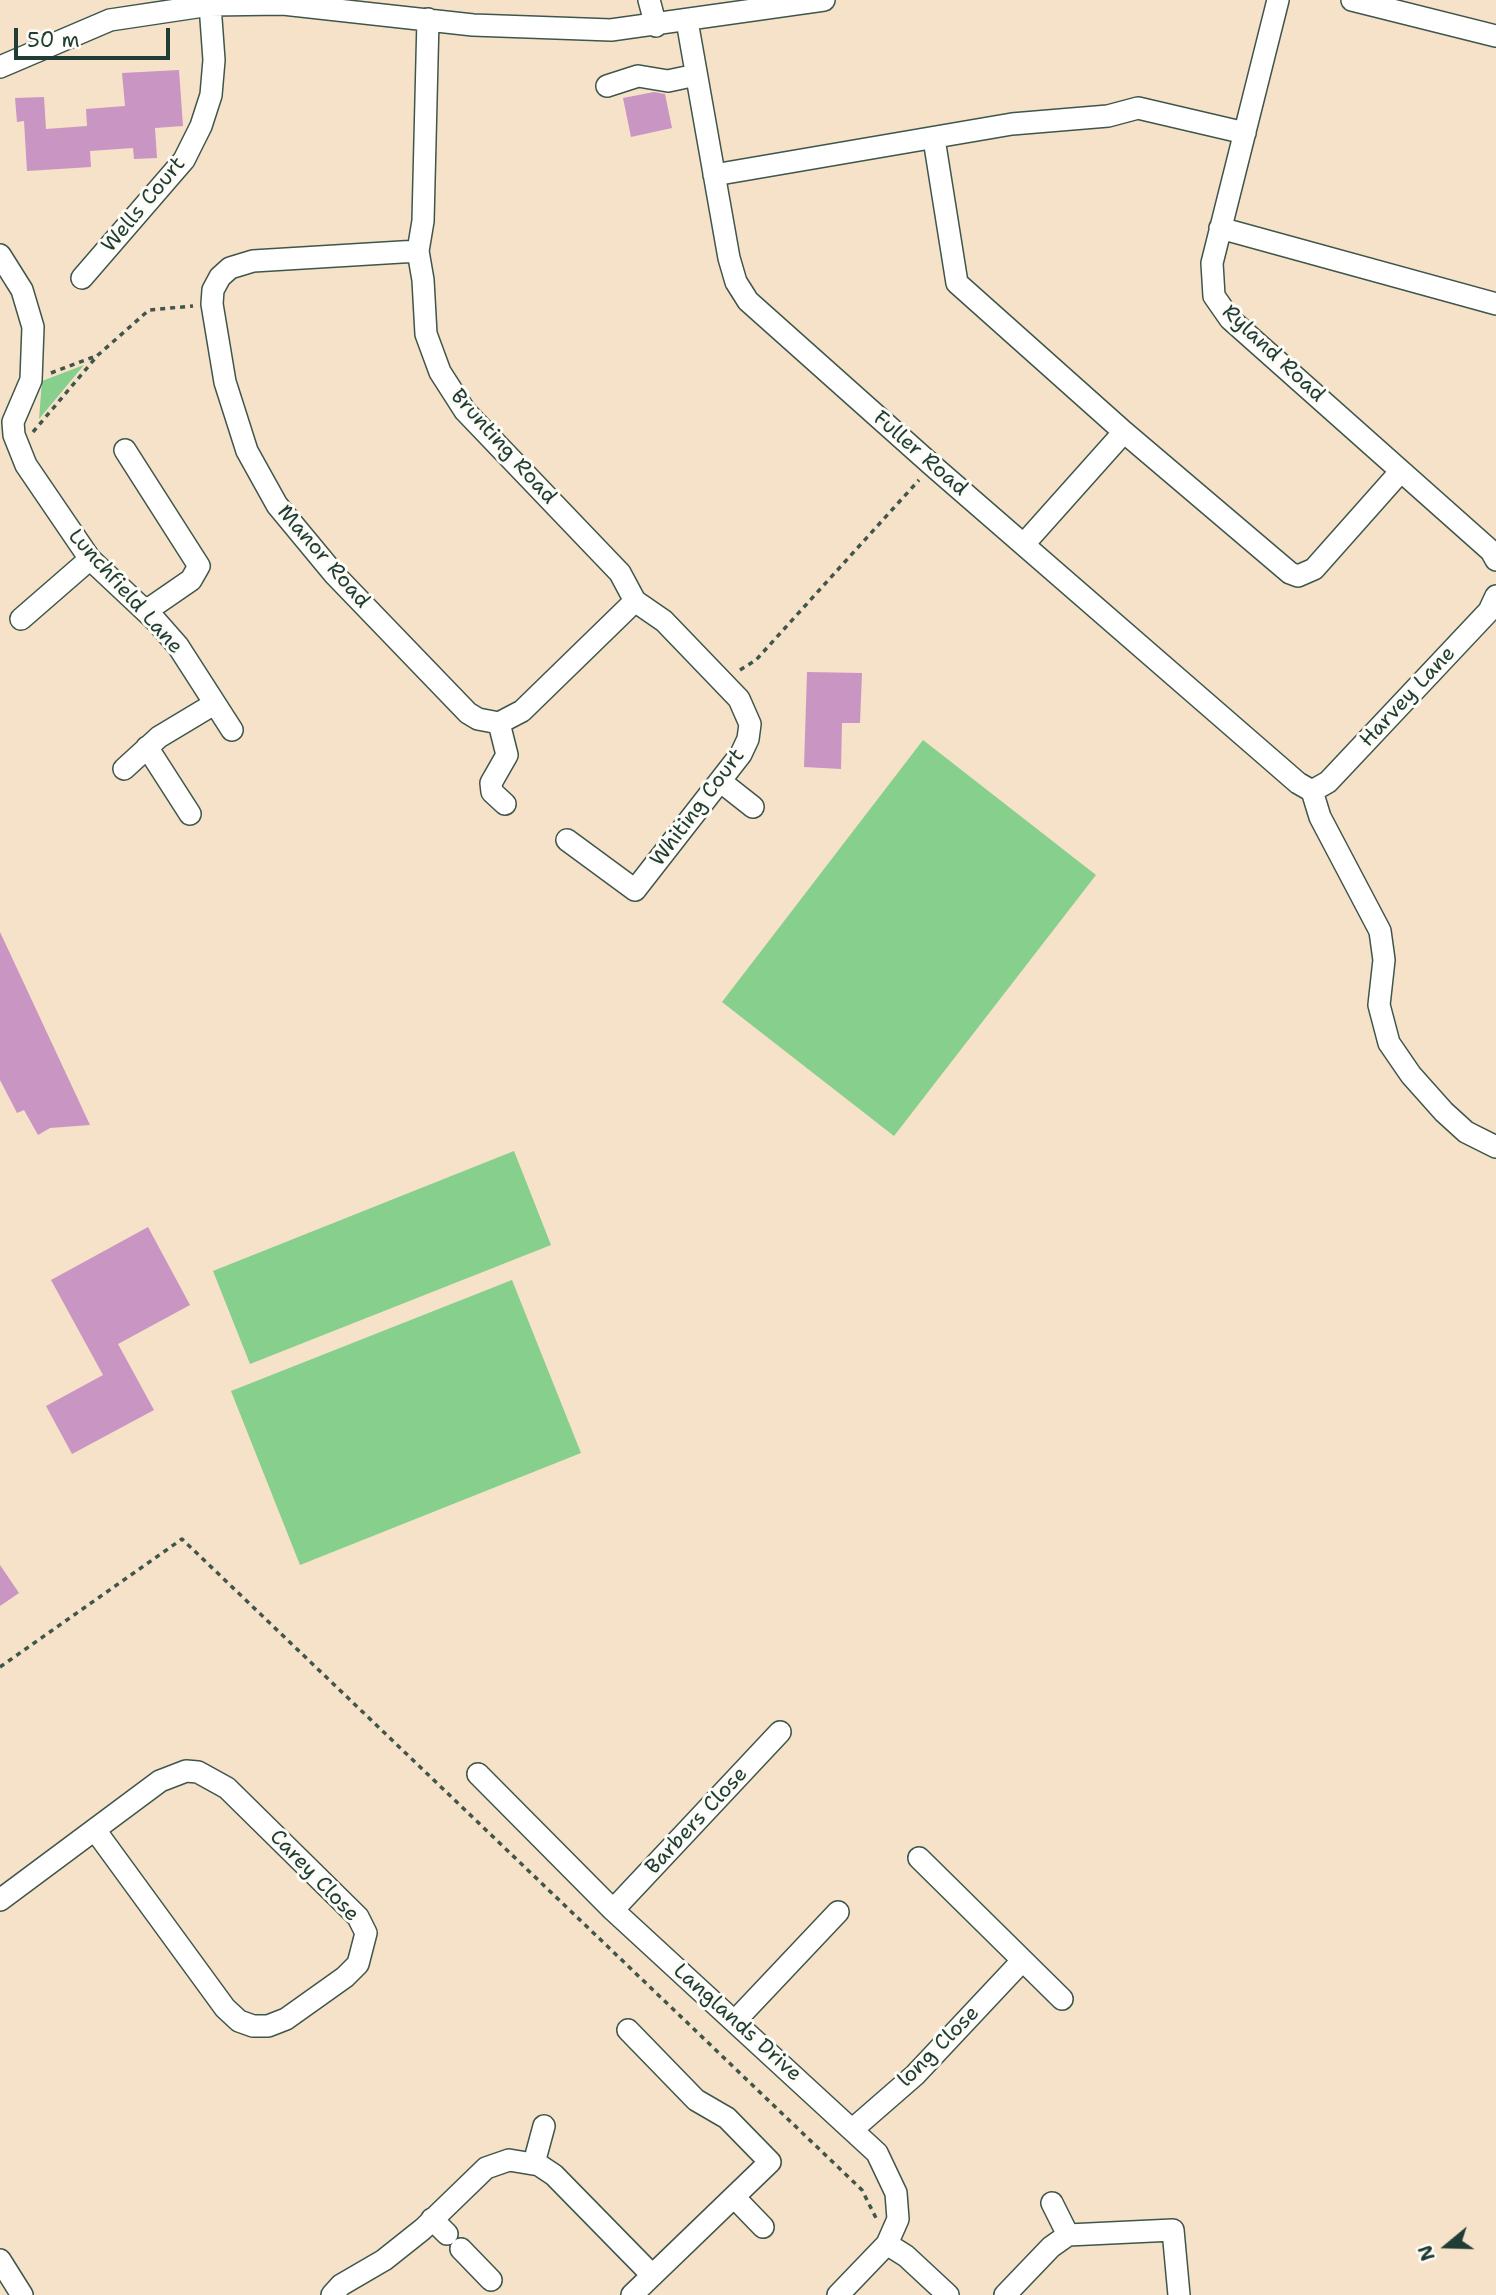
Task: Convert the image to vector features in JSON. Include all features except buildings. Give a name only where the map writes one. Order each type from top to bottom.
[{"type":"street","points":[[649,0],[656,26]]},
{"type":"street","points":[[0,67],[110,20],[210,5],[283,2],[544,29],[611,30],[656,26],[824,0]]},
{"type":"street","name":"Ryland Road","points":[[1278,0],[1220,228],[1211,281],[1214,296],[1230,320],[1496,559]]},
{"type":"street","points":[[1352,0],[1496,36]]},
{"type":"street","name":"Wells Court","points":[[82,278],[161,190],[184,160],[195,137],[211,95],[214,60],[210,5]]},
{"type":"street","name":"Brunting Road","points":[[428,19],[423,221],[418,251],[426,334],[435,361],[465,411],[620,573],[635,601]]},
{"type":"street","name":"Fuller Road","points":[[687,21],[729,258],[736,282],[748,300],[933,466],[1298,783],[1312,791]]},
{"type":"street","points":[[607,86],[638,76],[668,81],[696,75]]},
{"type":"street","points":[[714,175],[1012,124],[1108,116],[1138,108],[1245,132]]},
{"type":"street","points":[[934,139],[957,283],[1279,565],[1298,576],[1314,569],[1401,471]]},
{"type":"street","points":[[1220,228],[1496,304]]},
{"type":"street","name":"Manor Road","points":[[418,251],[241,263],[220,277],[213,290],[216,342],[236,420],[247,451],[277,505],[335,575],[468,713],[478,719],[499,723]]},
{"type":"street","name":"Lunchfield Lane","points":[[0,256],[22,290],[33,327],[31,380],[13,422],[19,449],[74,540],[178,646],[232,730]]},
{"type":"street","points":[[1024,544],[1124,432]]},
{"type":"street","points":[[125,450],[199,566],[191,580],[146,611]]},
{"type":"street","points":[[21,620],[90,559]]},
{"type":"street","name":"Harvey Lane","points":[[1312,791],[1337,772],[1489,611],[1496,596]]},
{"type":"street","points":[[505,804],[492,792],[491,783],[507,755],[499,723],[522,711],[635,601]]},
{"type":"street","name":"Whiting Court","points":[[567,840],[635,890],[741,754],[748,739],[750,724],[746,709],[664,621],[635,601]]},
{"type":"street","points":[[124,769],[147,747],[214,704]]},
{"type":"street","points":[[147,747],[190,814]]},
{"type":"street","points":[[720,781],[753,807]]},
{"type":"street","points":[[1312,791],[1320,817],[1380,932],[1384,960],[1378,1005],[1389,1043],[1411,1074],[1444,1112],[1466,1132],[1496,1147]]},
{"type":"street","name":"Barbers Close","points":[[613,1910],[780,1732]]},
{"type":"street","name":"Carey Close","points":[[0,1900],[160,1781],[186,1771],[212,1777],[227,1788],[358,1917],[366,1933],[358,1964],[345,1977],[286,2019],[268,2026],[253,2026],[239,2021],[225,2008],[95,1830]]},
{"type":"street","name":"Langlands Drive","points":[[478,1774],[613,1910],[877,2153],[896,2193],[898,2219],[887,2244],[838,2295]]},
{"type":"street","points":[[919,1858],[1062,1999]]},
{"type":"street","points":[[734,2021],[838,1912]]},
{"type":"street","name":"long Close","points":[[853,2129],[915,2075],[1022,1961]]},
{"type":"street","points":[[628,2030],[696,2100],[727,2118],[770,2162],[632,2295]]},
{"type":"street","points":[[534,2163],[544,2126]]},
{"type":"street","points":[[332,2295],[341,2285],[401,2247],[446,2234],[491,2165],[516,2160],[534,2163],[554,2175],[652,2275]]},
{"type":"street","points":[[734,2197],[763,2227]]},
{"type":"street","points":[[1052,2203],[1068,2235]]},
{"type":"street","points":[[1005,2295],[1051,2247],[1068,2235],[1173,2230],[1179,2295]]},
{"type":"street","points":[[446,2234],[491,2280]]},
{"type":"street","points":[[887,2244],[905,2256],[947,2295]]},
{"type":"street","points":[[0,2260],[22,2295]]},
{"type":"path","points":[[19,449],[98,355],[149,310],[212,304]]},
{"type":"path","points":[[722,682],[756,660],[933,466]]},
{"type":"path","points":[[0,1667],[182,1539],[862,2190]]},
{"type":"green space","points":[[84,365],[39,419],[42,381]]},
{"type":"green space","points":[[923,740],[1096,875],[894,1136],[722,1002]]},
{"type":"green space","points":[[514,1151],[551,1245],[250,1364],[213,1271]]},
{"type":"green space","points":[[512,1280],[581,1453],[300,1565],[231,1391]]}]
